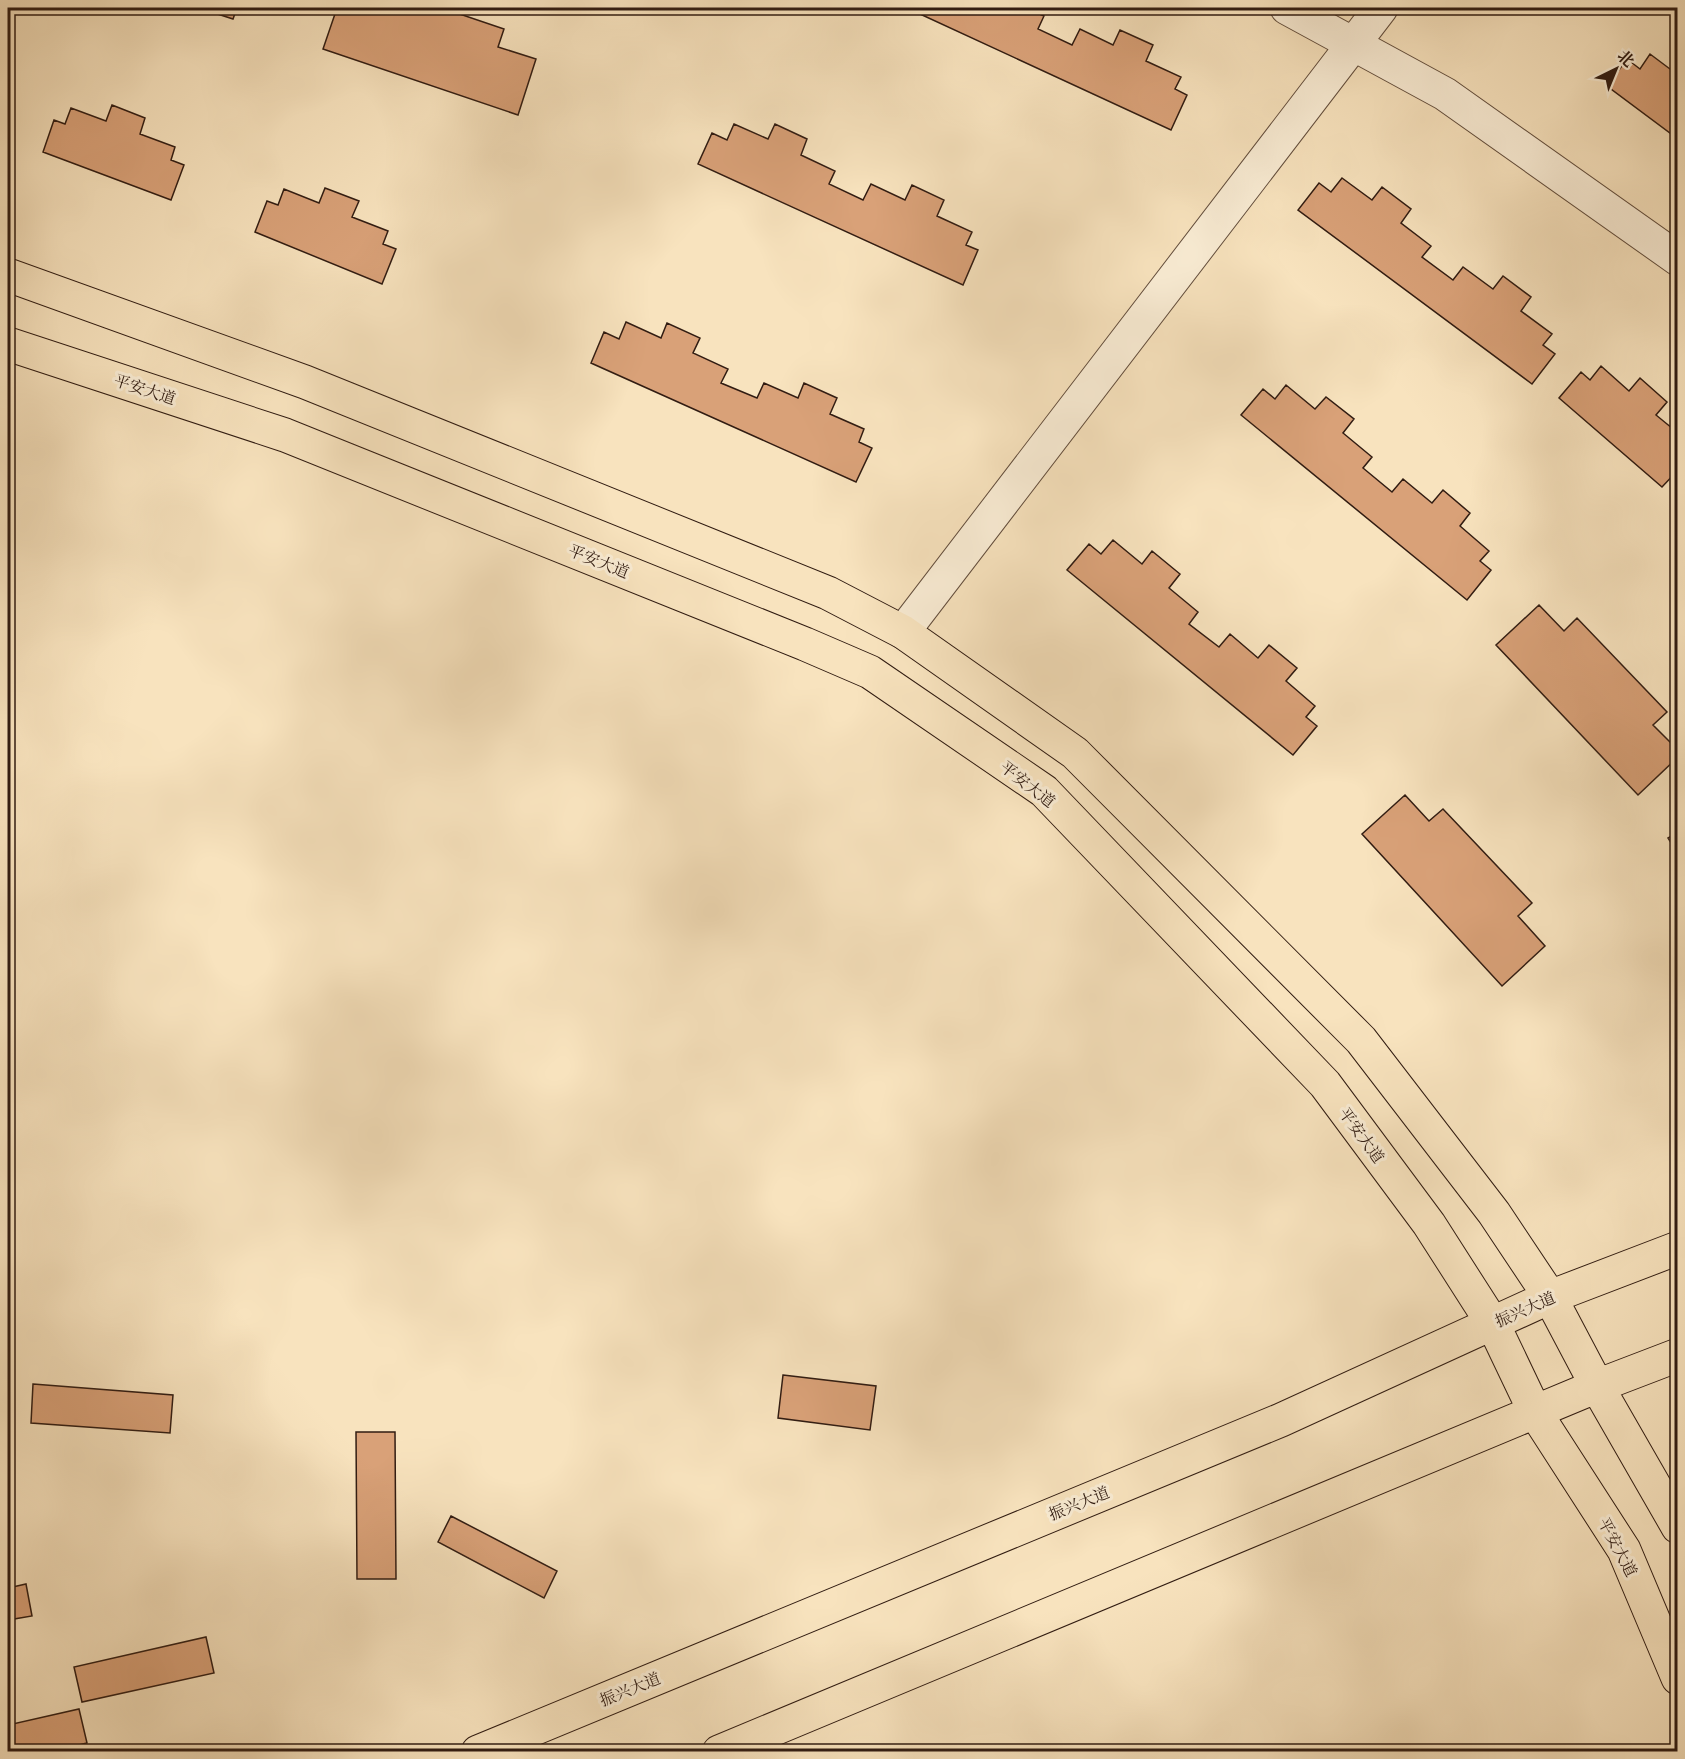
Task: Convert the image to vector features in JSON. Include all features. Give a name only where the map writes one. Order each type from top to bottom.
[{"type":"main road","points":[[8,275],[304,382],[828,593],[903,632],[1075,753],[1361,1040],[1494,1213],[1550,1297],[1597,1386],[1677,1527]]},
{"type":"main road","name":"平安大道","points":[[8,345],[285,435],[806,644],[870,672],[1044,791],[1325,1084],[1429,1224],[1493,1324],[1535,1412],[1624,1550],[1677,1678]]},
{"type":"main road","name":"振兴大道","points":[[478,1752],[1270,1425],[1550,1297],[1677,1248]]},
{"type":"main road","points":[[719,1752],[751,1745],[1535,1412],[1677,1355]]},
{"type":"street","points":[[1287,8],[1444,94],[1677,260]]},
{"type":"street","points":[[903,632],[1381,8]]},
{"type":"building","points":[[199,8],[237,8],[233,19]]},
{"type":"building","points":[[337,8],[442,8],[504,29],[498,47],[536,59],[518,115],[323,49]]},
{"type":"building","points":[[907,8],[1026,8],[1044,16],[1038,29],[1072,45],[1080,29],[1113,45],[1120,30],[1153,45],[1146,61],[1181,77],[1175,89],[1187,95],[1171,130]]},
{"type":"building","points":[[1650,54],[1678,75],[1678,139],[1607,86],[1627,59],[1640,69]]},
{"type":"building","points":[[112,105],[145,118],[140,134],[175,147],[171,160],[184,165],[171,200],[43,152],[54,120],[65,124],[71,108],[106,121]]},
{"type":"building","points":[[734,124],[768,139],[775,124],[807,139],[801,155],[835,171],[829,184],[863,200],[871,184],[905,200],[912,185],[944,200],[937,216],[972,232],[966,245],[978,250],[963,285],[698,164],[712,133],[727,140]]},
{"type":"building","points":[[1342,178],[1372,200],[1382,187],[1411,209],[1401,223],[1431,246],[1422,257],[1453,280],[1463,267],[1493,289],[1503,276],[1531,297],[1521,311],[1552,334],[1543,345],[1555,354],[1532,384],[1298,210],[1319,183],[1331,192]]},
{"type":"building","points":[[325,188],[359,201],[352,217],[388,231],[383,244],[396,249],[382,284],[255,232],[267,201],[278,205],[284,189],[319,203]]},
{"type":"building","points":[[626,322],[661,338],[667,323],[700,338],[693,353],[728,369],[721,383],[757,398],[764,383],[798,398],[804,383],[837,398],[830,414],[864,429],[859,442],[872,448],[856,482],[591,363],[604,332],[619,339]]},
{"type":"building","points":[[1601,366],[1629,391],[1640,378],[1667,402],[1656,415],[1678,433],[1678,470],[1662,487],[1559,398],[1581,372],[1590,380]]},
{"type":"building","points":[[1286,385],[1315,409],[1326,397],[1354,419],[1343,433],[1372,457],[1363,468],[1392,492],[1403,479],[1432,503],[1443,490],[1470,513],[1460,526],[1489,551],[1480,561],[1491,570],[1467,600],[1241,415],[1263,389],[1275,399]]},
{"type":"building","points":[[1113,540],[1142,564],[1152,551],[1180,574],[1169,588],[1198,612],[1189,624],[1219,647],[1230,634],[1258,658],[1269,645],[1297,668],[1286,681],[1315,706],[1306,717],[1317,726],[1293,755],[1067,570],[1089,544],[1101,554]]},
{"type":"building","points":[[1539,605],[1564,631],[1577,618],[1667,712],[1653,725],[1678,750],[1678,757],[1638,795],[1496,645]]},
{"type":"building","points":[[1405,795],[1429,821],[1443,809],[1532,903],[1518,916],[1545,946],[1502,986],[1362,834]]},
{"type":"building","points":[[1678,832],[1678,854],[1668,838]]},
{"type":"building","points":[[783,1375],[876,1386],[870,1430],[778,1418]]},
{"type":"building","points":[[33,1384],[173,1395],[170,1433],[31,1423]]},
{"type":"building","points":[[356,1432],[395,1432],[396,1579],[357,1579]]},
{"type":"building","points":[[451,1516],[557,1571],[544,1598],[438,1542]]},
{"type":"building","points":[[26,1584],[32,1616],[8,1620],[8,1588]]},
{"type":"building","points":[[206,1637],[214,1673],[82,1702],[74,1667]]},
{"type":"building","points":[[79,1709],[87,1743],[49,1752],[8,1752],[8,1725]]}]
